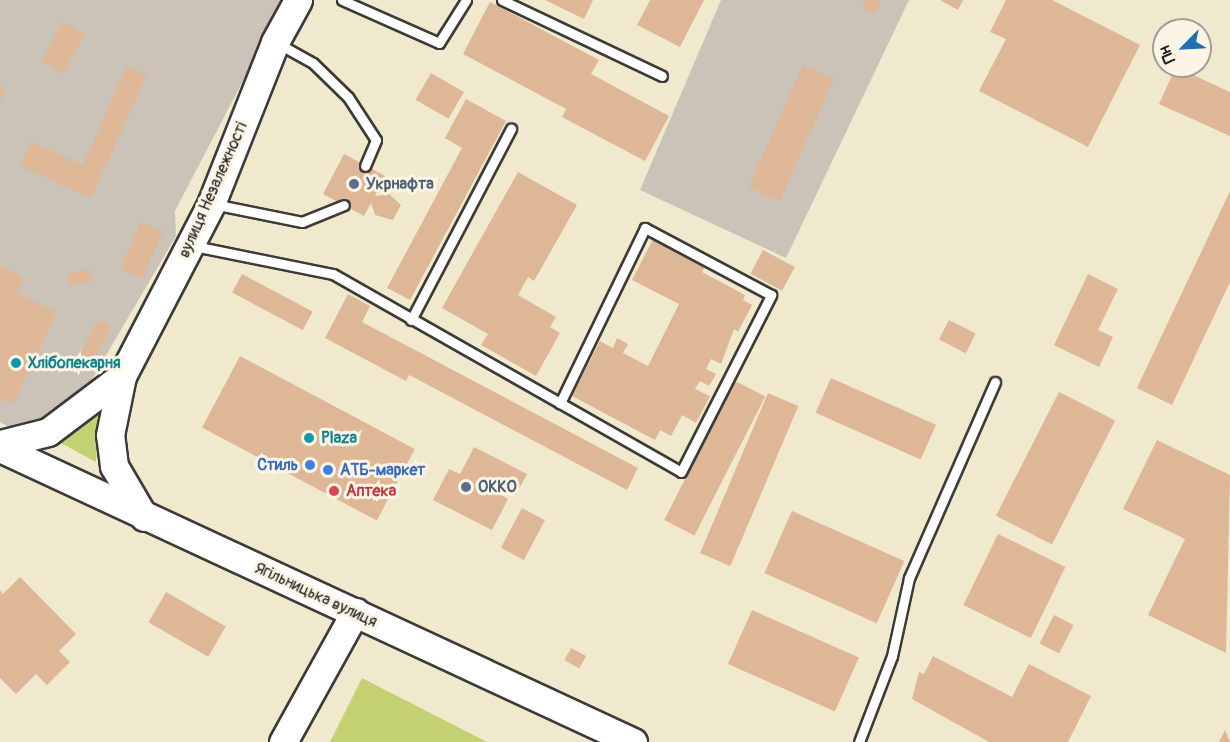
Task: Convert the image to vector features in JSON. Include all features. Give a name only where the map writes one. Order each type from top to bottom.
[{"type":"main road","name":"вулиця Незалежності","points":[[145,518],[114,466],[110,435],[122,376],[211,204],[275,42],[298,0]]},
{"type":"main road","name":"вулиця Незалежності","points":[[0,446],[48,432],[122,376]]},
{"type":"main road","name":"Ягільницька вулиця","points":[[0,446],[145,518],[355,612],[633,742]]},
{"type":"main road","points":[[283,742],[355,612]]},
{"type":"lane","points":[[342,0],[439,43],[466,0]]},
{"type":"lane","points":[[502,0],[662,76]]},
{"type":"lane","points":[[275,42],[313,63],[348,97],[376,140],[365,166]]},
{"type":"lane","points":[[411,320],[511,129]]},
{"type":"lane","points":[[211,204],[302,222],[344,205]]},
{"type":"lane","points":[[191,246],[333,274],[681,472],[771,295],[645,228],[560,403]]},
{"type":"lane","points":[[859,742],[892,656],[909,578],[995,382]]},
{"type":"shaded area","points":[[0,0],[285,0],[175,211],[176,236],[88,386],[47,421],[13,429],[0,422]]},
{"type":"shaded area","points":[[721,0],[909,0],[786,258],[640,190]]},
{"type":"green space","points":[[98,413],[96,462],[61,443]]},
{"type":"green space","points":[[362,678],[487,742],[330,742]]},
{"type":"building","points":[[545,0],[593,0],[584,19]]},
{"type":"building","points":[[650,0],[704,0],[680,47],[637,25]]},
{"type":"building","points":[[865,0],[881,0],[876,13],[862,8]]},
{"type":"building","points":[[940,0],[963,0],[958,10]]},
{"type":"building","points":[[1006,0],[1052,0],[1140,45],[1088,147],[979,91],[1006,39],[990,32]]},
{"type":"building","points":[[490,2],[599,60],[591,74],[669,116],[645,161],[562,117],[566,109],[463,54]]},
{"type":"building","points":[[63,22],[85,34],[63,73],[41,61]]},
{"type":"building","points":[[803,65],[834,79],[780,201],[748,187]]},
{"type":"building","points":[[127,66],[147,75],[91,198],[20,166],[31,142],[83,165]]},
{"type":"building","points":[[431,73],[464,92],[448,119],[416,100]]},
{"type":"building","points":[[1171,78],[1200,78],[1230,92],[1230,136],[1159,104]]},
{"type":"building","points":[[0,85],[6,88],[0,102]]},
{"type":"building","points":[[466,99],[506,121],[410,300],[387,288],[462,148],[445,138]]},
{"type":"building","name":"Укрнафта","points":[[344,154],[385,176],[375,196],[389,194],[401,205],[393,220],[375,215],[371,203],[364,216],[323,194]]},
{"type":"building","points":[[518,172],[577,205],[534,281],[528,277],[518,295],[556,317],[550,327],[560,333],[536,376],[481,345],[488,334],[442,308]]},
{"type":"building","points":[[1230,191],[1230,282],[1172,405],[1137,388]]},
{"type":"building","points":[[141,222],[163,232],[142,278],[120,269]]},
{"type":"building","points":[[653,239],[705,266],[702,272],[745,295],[743,300],[752,305],[738,332],[734,329],[721,364],[711,359],[706,369],[716,374],[709,386],[700,381],[695,389],[710,396],[696,423],[682,415],[671,436],[660,430],[655,440],[572,396],[600,341],[613,348],[617,338],[628,344],[623,353],[648,366],[679,304],[632,280]]},
{"type":"building","points":[[763,250],[795,267],[782,291],[750,274]]},
{"type":"building","name":"Хлібопекарня","points":[[0,266],[24,278],[17,293],[57,312],[13,404],[0,398]]},
{"type":"building","points":[[90,270],[92,282],[69,285],[67,274]]},
{"type":"building","points":[[242,274],[313,312],[303,330],[232,293]]},
{"type":"building","points":[[1088,274],[1118,289],[1098,330],[1113,337],[1099,367],[1054,345]]},
{"type":"building","points":[[348,294],[370,306],[362,322],[638,468],[627,490],[409,375],[406,381],[325,338]]},
{"type":"building","points":[[98,320],[111,327],[94,360],[81,353]]},
{"type":"building","points":[[949,320],[976,334],[966,353],[939,340]]},
{"type":"building","name":"Plaza","points":[[240,356],[415,449],[377,520],[202,428]]},
{"type":"building","points":[[831,378],[936,425],[921,459],[816,413]]},
{"type":"building","points":[[735,381],[765,396],[694,535],[664,520]]},
{"type":"building","points":[[1059,392],[1115,421],[1052,544],[996,516]]},
{"type":"building","points":[[768,393],[798,406],[730,566],[700,553]]},
{"type":"building","points":[[1157,440],[1230,475],[1226,653],[1148,615],[1185,539],[1123,509]]},
{"type":"building","name":"ОККО","points":[[474,447],[527,474],[516,495],[494,484],[491,490],[508,499],[492,530],[433,500],[449,469],[460,474]]},
{"type":"building","points":[[522,508],[545,520],[524,560],[501,548]]},
{"type":"building","points":[[792,511],[904,561],[877,623],[764,573]]},
{"type":"building","points":[[998,534],[1065,567],[1031,638],[963,605]]},
{"type":"building","points":[[20,577],[76,634],[59,651],[70,662],[47,685],[36,674],[16,694],[0,678],[0,590],[3,594]]},
{"type":"building","points":[[166,592],[226,626],[208,657],[149,622]]},
{"type":"building","points":[[752,610],[859,658],[835,711],[728,664]]},
{"type":"building","points":[[1054,615],[1074,625],[1059,653],[1039,644]]},
{"type":"building","points":[[571,648],[586,656],[579,668],[564,660]]},
{"type":"building","points":[[933,656],[1012,697],[1029,664],[1091,696],[1068,742],[989,742],[912,699],[919,672],[924,674]]},
{"type":"building","points":[[1225,730],[1230,742],[1219,742]]},
{"type":"place","name":"Укрнафта","points":[[354,184]]},
{"type":"place","name":"Хлібопекарня","points":[[16,363]]},
{"type":"place","name":"Plaza","points":[[309,438]]},
{"type":"place","name":"Стиль","points":[[310,465]]},
{"type":"place","name":"АТБ-маркет","points":[[328,470]]},
{"type":"place","name":"ОККО","points":[[466,487]]},
{"type":"place","name":"Аптека","points":[[334,491]]}]
